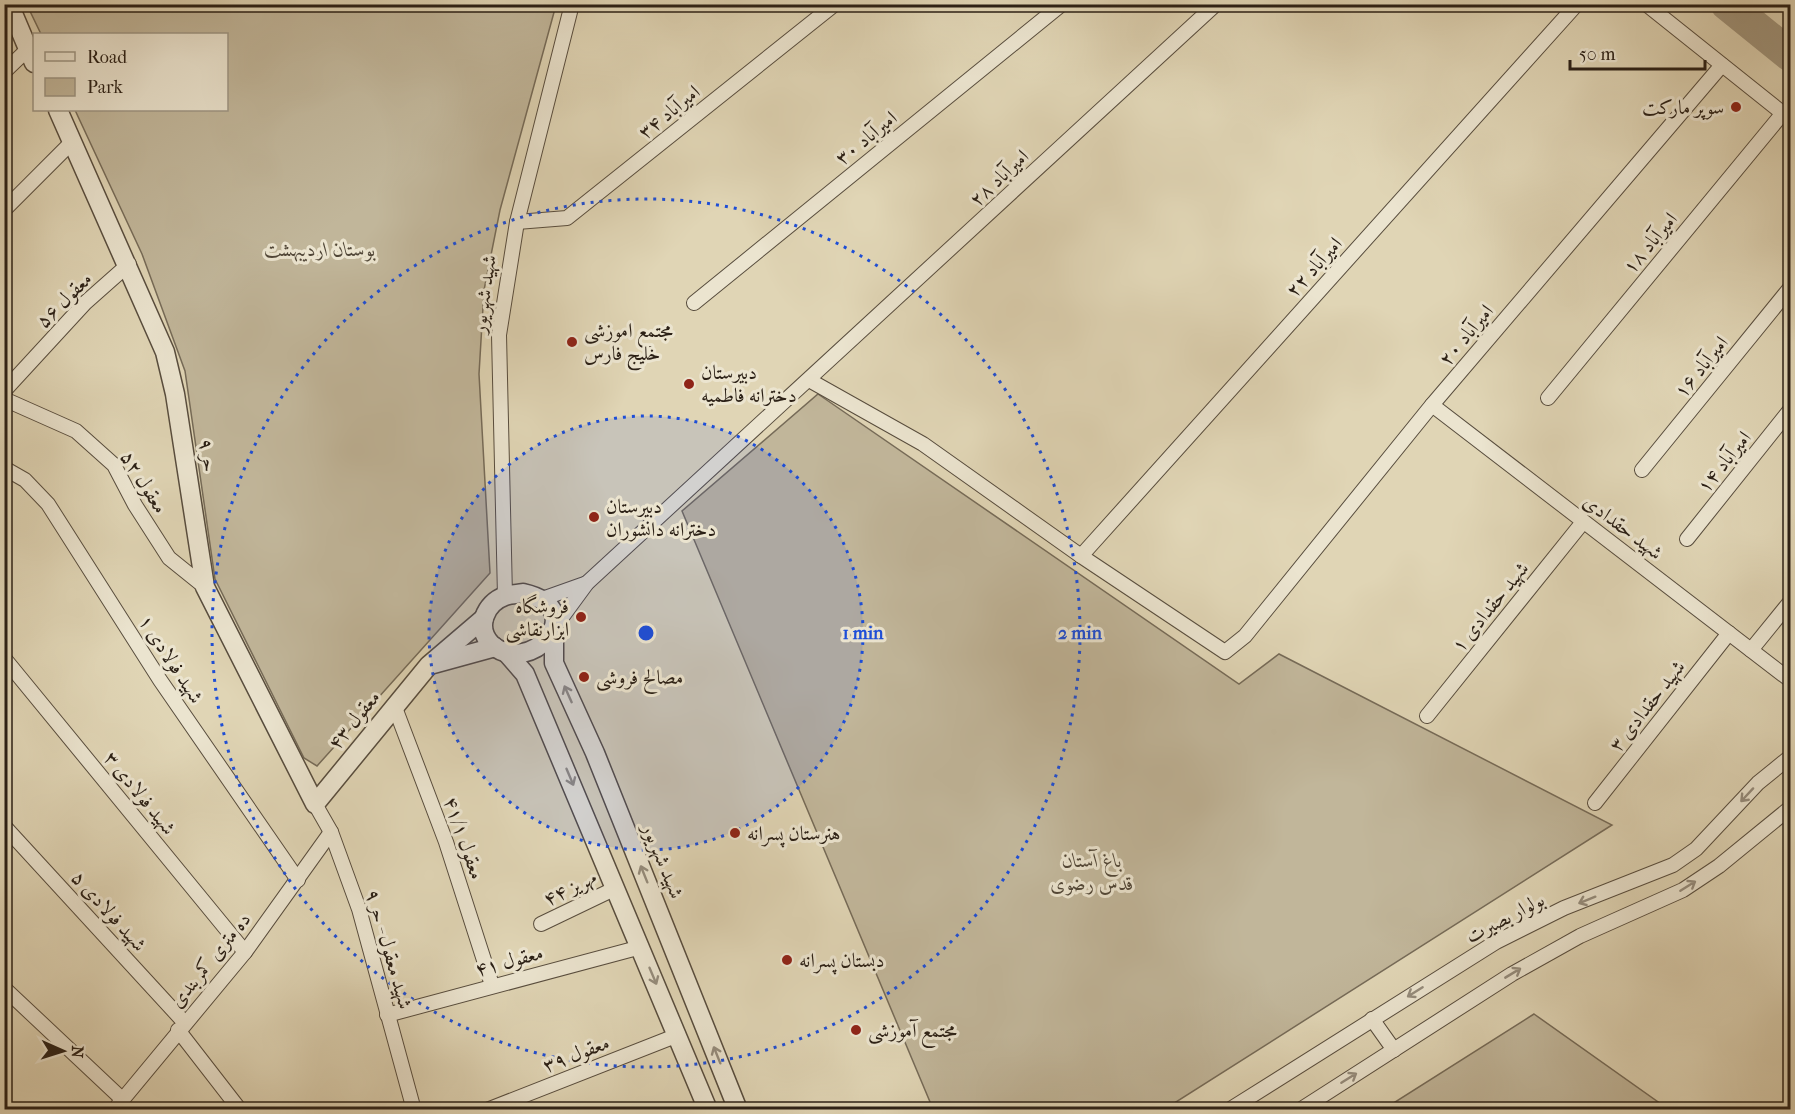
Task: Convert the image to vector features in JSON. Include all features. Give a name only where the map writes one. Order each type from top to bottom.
[{"type":"street","points":[[571,10],[584,4]]},
{"type":"street","name":"امیرآباد ۳۴","points":[[517,222],[567,218],[835,4]]},
{"type":"street","name":"امیرآباد ۳۰","points":[[694,303],[1062,4]]},
{"type":"street","name":"امیرآباد ۲۸","points":[[587,583],[1216,4]]},
{"type":"street","name":"امیرآباد ۲۲","points":[[1081,556],[1577,4]]},
{"type":"street","points":[[1646,4],[1787,116]]},
{"type":"street","name":"شهید شهریور","points":[[505,596],[499,335],[517,222],[571,10]]},
{"type":"street","points":[[4,72],[31,56],[8,12]]},
{"type":"street","name":"امیرآباد ۲۰","points":[[1081,556],[1225,652],[1245,636],[1432,405],[1722,65]]},
{"type":"street","name":"حر ۹","points":[[58,111],[129,264],[165,352],[175,394],[205,587],[315,804]]},
{"type":"street","name":"امیرآباد ۱۸","points":[[1548,398],[1787,116]]},
{"type":"street","points":[[4,210],[73,141]]},
{"type":"street","name":"معقول ۵۶","points":[[4,390],[85,303],[129,264]]},
{"type":"street","name":"امیرآباد ۱۶","points":[[1642,470],[1791,288]]},
{"type":"street","points":[[809,380],[923,444],[1081,556]]},
{"type":"street","name":"معقول ۵۲","points":[[4,399],[76,431],[114,465],[135,506],[169,558],[205,587]]},
{"type":"street","name":"شهید حقدادی","points":[[1432,405],[1791,680]]},
{"type":"street","name":"امیرآباد ۱۴","points":[[1687,539],[1791,410]]},
{"type":"street","name":"شهید فولادی ۱","points":[[4,468],[25,480],[48,504],[160,680],[298,880]]},
{"type":"street","name":"شهید حقدادی ۱","points":[[1427,716],[1583,522]]},
{"type":"street","points":[[542,599],[587,583]]},
{"type":"street","points":[[429,665],[500,649],[514,653],[533,650],[549,638],[587,583]]},
{"type":"street","points":[[554,628],[556,617],[542,599],[524,593],[505,596],[489,608],[482,630],[525,674],[708,1110]]},
{"type":"street","points":[[1751,650],[1791,602]]},
{"type":"street","name":"معقول ۴۳","points":[[315,804],[429,665],[484,618]]},
{"type":"street","name":"شهید شهریور","points":[[554,628],[554,663],[595,753],[738,1110]]},
{"type":"street","name":"شهید حقدادی ۳","points":[[1595,803],[1729,633]]},
{"type":"street","name":"شهید فولادی ۳","points":[[4,658],[245,952]]},
{"type":"street","name":"معقول ۴۱/۱","points":[[394,705],[447,842],[492,985]]},
{"type":"street","name":"بولوار بصیرت","points":[[1229,1110],[1496,942],[1564,909],[1673,865],[1696,849],[1758,783],[1791,756]]},
{"type":"street","name":"شهید معقول - حر ۹","points":[[315,804],[331,832],[359,909],[414,1110]]},
{"type":"street","points":[[1300,1110],[1512,974],[1580,936],[1683,890],[1719,866],[1791,808]]},
{"type":"street","name":"شهید فولادی ۵","points":[[4,826],[181,1026],[240,1110]]},
{"type":"street","name":"ده متری کمربندی","points":[[117,1106],[181,1026],[245,952],[331,832]]},
{"type":"street","name":"مهریز ۴۴","points":[[541,924],[616,888]]},
{"type":"street","name":"معقول ۴۱","points":[[387,1015],[492,985],[641,947]]},
{"type":"street","points":[[4,988],[117,1106]]},
{"type":"street","points":[[1372,1019],[1394,1050]]},
{"type":"street","name":"معقول ۳۹","points":[[488,1110],[678,1035]]},
{"type":"green space","name":"بوستان اردیبهشت","points":[[27,5],[556,5],[500,210],[484,290],[479,374],[490,573],[317,766],[304,758],[215,579],[185,371],[142,254],[75,111],[228,111],[228,33],[41,33]]},
{"type":"green space","name":"باغ آستان قدس رضوی","points":[[818,394],[1239,684],[1279,654],[1612,825],[1165,1109],[933,1109],[682,511]]},
{"type":"green space","points":[[1534,1014],[1668,1109],[1384,1109]]},
{"type":"waterway","points":[[1727,4],[1790,55]]},
{"type":"place","name":"سوپر مارکت","points":[[1736,107]]},
{"type":"place","name":"مجتمع اموزشی خلیج فارس","points":[[572,342]]},
{"type":"place","name":"دبیرستان دخترانه فاطمیه","points":[[689,384]]},
{"type":"place","name":"دبیرستان دخترانه دانشوران","points":[[594,517]]},
{"type":"place","name":"فروشگاه ابزارنقاشی","points":[[581,617]]},
{"type":"place","name":"مصالح فروشی","points":[[584,677]]},
{"type":"place","name":"هنرستان پسرانه","points":[[735,833]]},
{"type":"place","name":"دبستان پسرانه","points":[[787,960]]},
{"type":"place","name":"مجتمع آموزشی","points":[[856,1030]]}]
